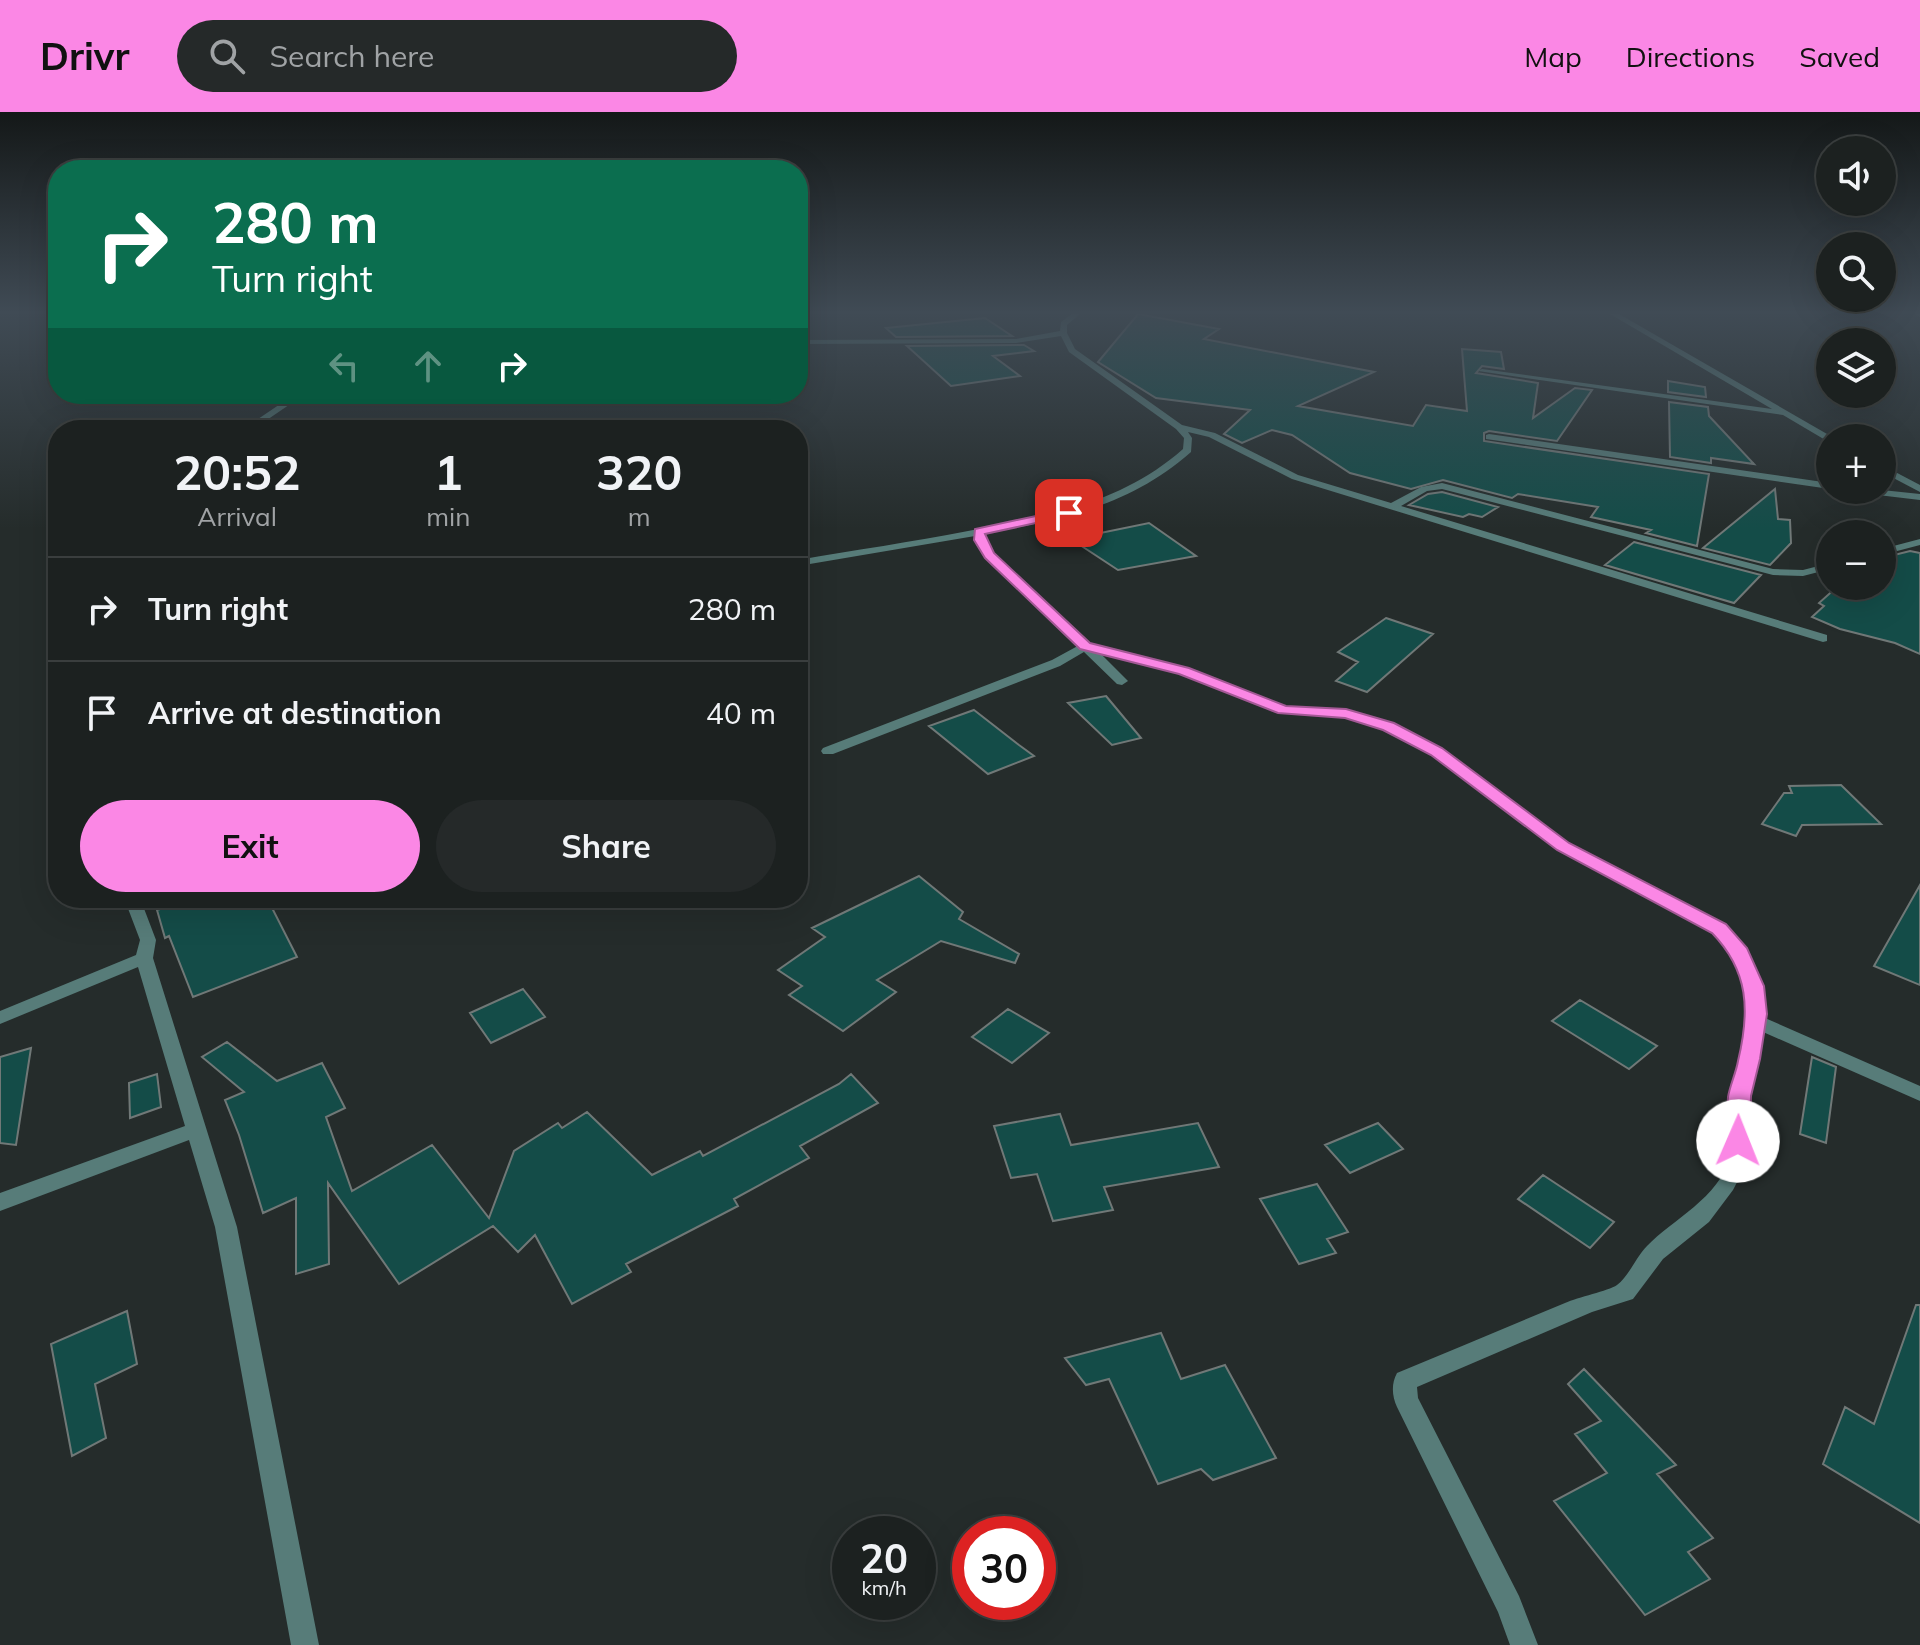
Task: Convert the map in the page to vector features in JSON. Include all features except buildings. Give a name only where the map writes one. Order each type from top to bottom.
[{"type":"street","points":[[808,561],[1043,519],[1123,495],[1175,463],[1188,450],[1188,438],[1179,427],[1121,386]]},
{"type":"street","points":[[1586,386],[1782,413]]},
{"type":"street","points":[[1735,386],[1816,431]]},
{"type":"street","points":[[261,420],[286,404]]},
{"type":"street","points":[[1179,427],[1212,435],[1295,477],[1823,638]]},
{"type":"street","points":[[1489,437],[1816,484]]},
{"type":"street","points":[[1896,476],[1920,489]]},
{"type":"street","points":[[1392,507],[1424,489],[1442,486],[1773,572],[1803,573],[1816,570]]},
{"type":"street","points":[[1896,494],[1920,497]]},
{"type":"street","points":[[979,532],[982,546],[990,555],[1122,681]]},
{"type":"street","points":[[1896,548],[1920,542]]},
{"type":"street","points":[[828,751],[1056,663],[1085,646],[1184,671],[1283,710],[1346,714],[1388,726],[1436,751],[1563,846],[1719,928],[1738,948],[1754,986],[1755,1021],[1740,1096],[1739,1159],[1726,1184],[1701,1216],[1655,1252],[1625,1292],[1587,1304],[1405,1381],[1406,1399],[1509,1606],[1524,1645]]},
{"type":"street","points":[[136,908],[148,940],[144,958],[226,1227],[305,1645]]},
{"type":"street","points":[[0,1018],[144,958]]},
{"type":"street","points":[[1755,1021],[1920,1094]]},
{"type":"street","points":[[0,1202],[198,1129]]},
{"type":"route","points":[[1069,513],[979,532],[982,546],[990,555],[1085,646],[1184,671],[1283,710],[1346,714],[1388,726],[1436,751],[1563,846],[1719,928],[1738,948],[1754,986],[1756,1014],[1750,1059],[1740,1096],[1738,1141]]}]
